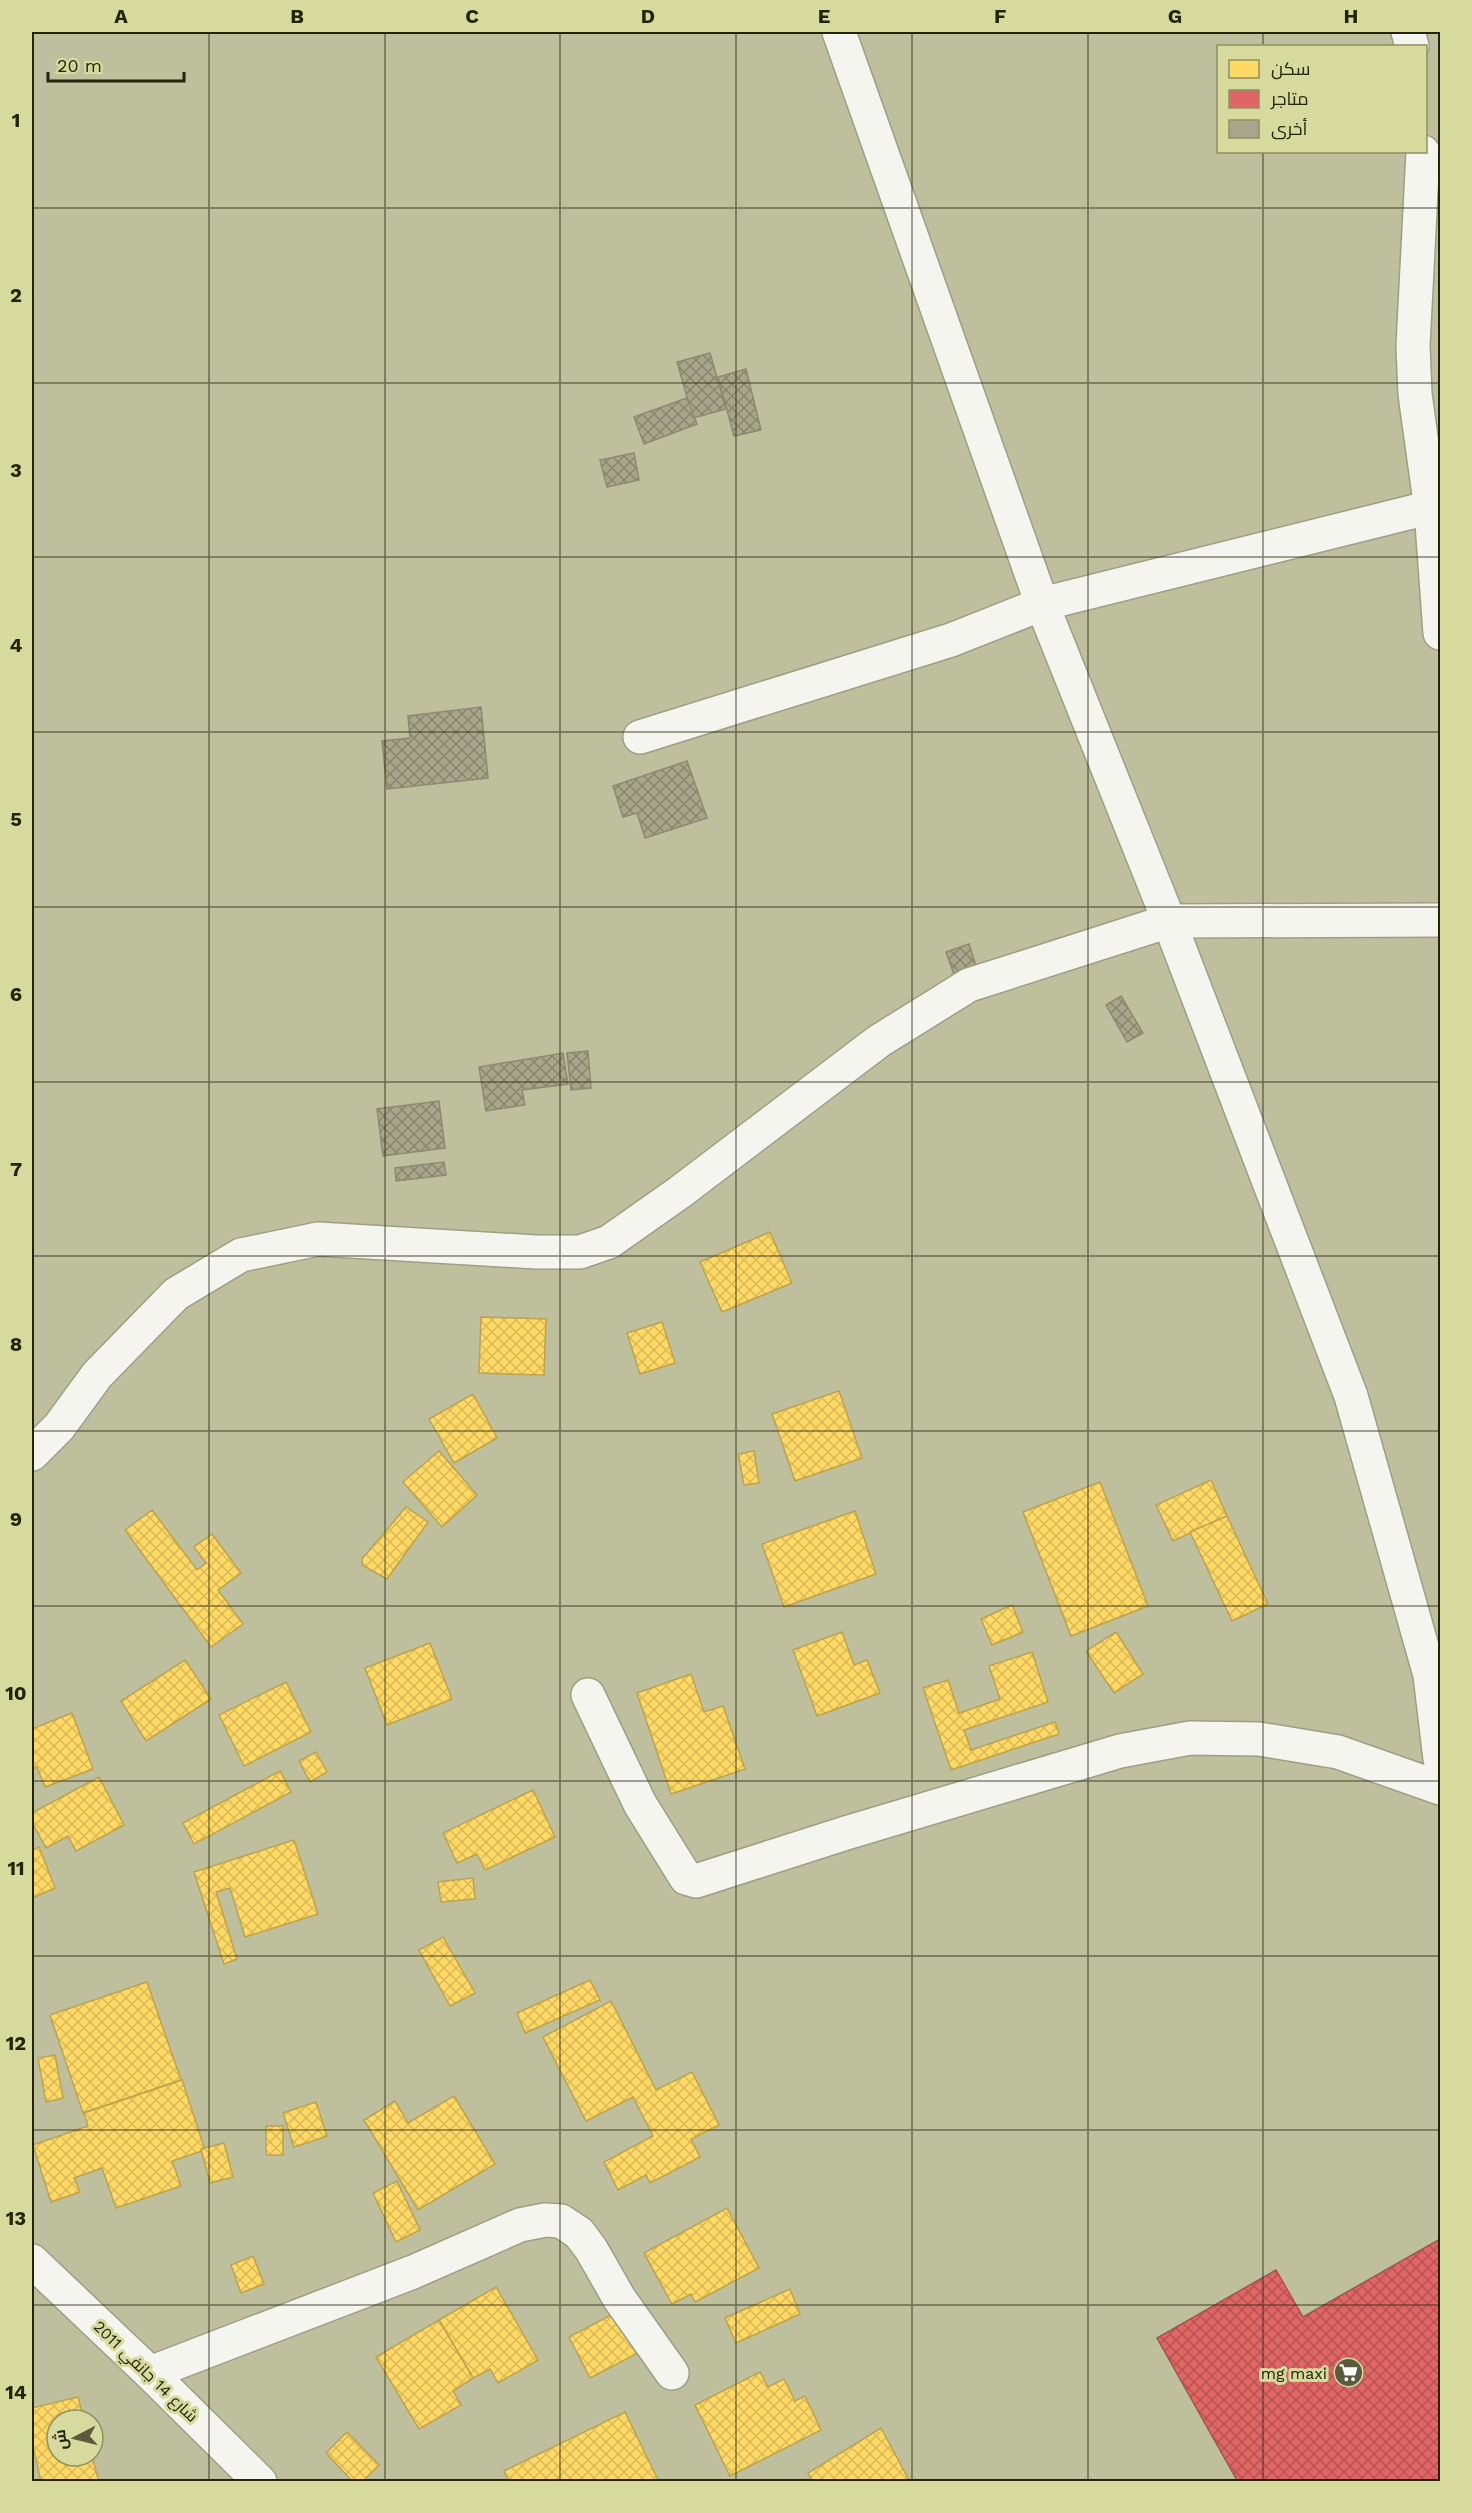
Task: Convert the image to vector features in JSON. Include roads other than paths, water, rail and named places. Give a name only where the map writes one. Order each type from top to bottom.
[{"type":"street","points":[[839,32],[1042,604],[1169,921],[1351,1396],[1430,1675],[1440,1759]]},
{"type":"street","points":[[1423,153],[1413,346],[1415,394],[1436,507],[1440,633]]},
{"type":"street","points":[[640,737],[951,640],[1042,604],[1436,507]]},
{"type":"street","points":[[32,1454],[59,1427],[96,1375],[176,1294],[241,1255],[318,1239],[536,1252],[580,1252],[609,1242],[680,1192],[879,1041],[969,985],[1169,921],[1440,920]]},
{"type":"street","points":[[588,1695],[645,1813],[686,1878],[696,1881],[846,1833],[1120,1751],[1190,1738],[1259,1739],[1338,1752],[1440,1788]]},
{"type":"street","points":[[150,2373],[413,2272],[520,2225],[545,2220],[561,2221],[579,2233],[591,2249],[619,2298],[672,2373]]},
{"type":"street","name":"شارع 14 جانفي 2011","points":[[32,2261],[260,2481]]},
{"type":"place","name":"mg maxi","points":[[1348,2373]]}]
